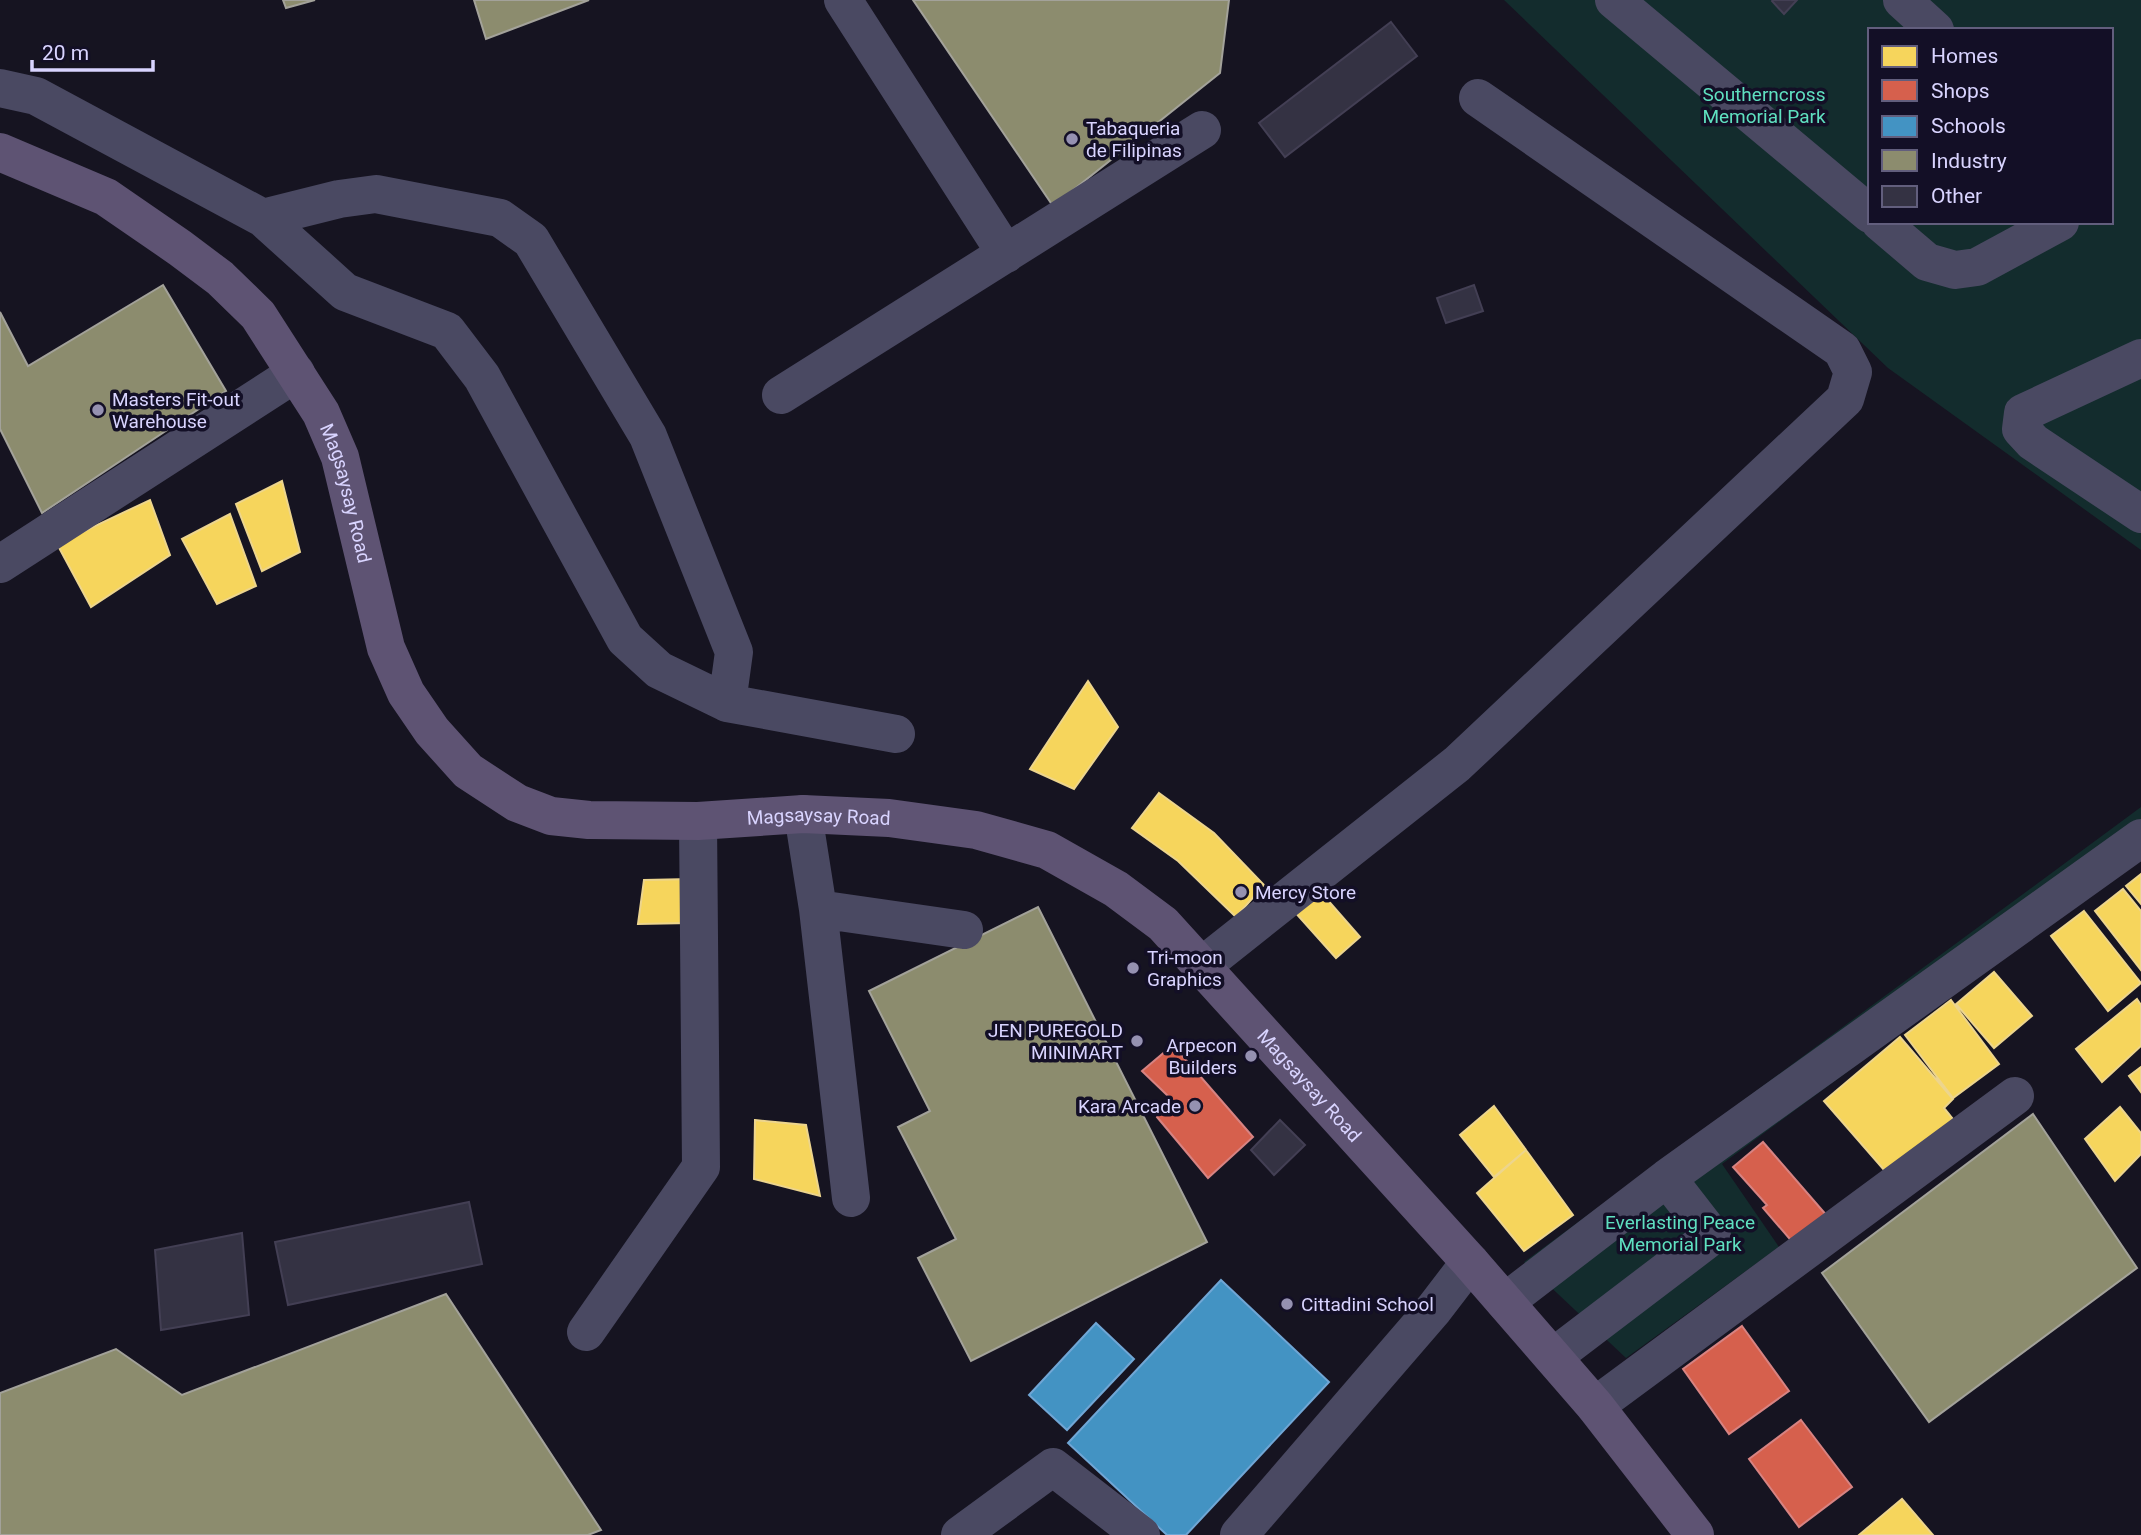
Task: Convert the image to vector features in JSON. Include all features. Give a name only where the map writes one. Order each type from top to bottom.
[{"type":"main road","name":"Magsaysay Road","points":[[0,152],[106,197],[220,278],[258,314],[321,413],[340,457],[386,648],[405,692],[432,731],[468,771],[517,803],[551,816],[589,820],[698,821],[803,814],[888,818],[976,830],[1047,850],[1116,889],[1163,924],[1470,1262],[1595,1406],[1695,1535]]},
{"type":"street","points":[[843,0],[1006,254]]},
{"type":"street","points":[[1614,0],[1868,212]]},
{"type":"street","points":[[1902,0],[1933,28]]},
{"type":"street","points":[[0,88],[36,96],[263,218],[345,292],[447,331],[482,377],[625,639],[659,670],[727,703],[896,734]]},
{"type":"street","points":[[1202,966],[1457,764],[1845,399],[1853,372],[1842,350],[1478,98]]},
{"type":"street","points":[[781,395],[1202,131]]},
{"type":"street","points":[[263,218],[339,199],[376,194],[500,218],[531,240],[648,436],[734,652],[727,703]]},
{"type":"street","points":[[1882,224],[1927,262],[1955,270],[1977,267],[2056,224]]},
{"type":"street","points":[[2141,358],[2023,413],[2021,429],[2033,442],[2141,514]]},
{"type":"street","points":[[0,564],[296,373]]},
{"type":"street","points":[[803,814],[818,909],[851,1198]]},
{"type":"street","points":[[586,1332],[701,1167],[698,821]]},
{"type":"street","points":[[1505,1302],[1667,1178],[2141,838]]},
{"type":"street","points":[[818,909],[964,930]]},
{"type":"street","points":[[1595,1406],[2015,1096]]},
{"type":"street","points":[[1553,1357],[1712,1236],[1667,1178]]},
{"type":"street","points":[[1238,1535],[1434,1310],[1470,1262]]},
{"type":"street","points":[[960,1535],[1053,1467],[1141,1535]]},
{"type":"green space","name":"Southerncross Memorial Park","points":[[1504,0],[2141,0],[2141,550],[1888,368]]},
{"type":"green space","name":"Everlasting Peace Memorial Park","points":[[2141,807],[2141,856],[1722,1164],[1779,1247],[1626,1358],[1524,1262]]},
{"type":"building: Homes","points":[[282,481],[300,552],[262,571],[236,504]]},
{"type":"building: Homes","points":[[150,500],[170,555],[91,607],[57,544]]},
{"type":"building: Homes","points":[[230,514],[256,586],[217,604],[182,539]]},
{"type":"building: Homes","points":[[1088,681],[1118,727],[1074,789],[1030,769]]},
{"type":"building: Homes","points":[[1159,793],[1214,833],[1264,885],[1236,917],[1178,861],[1132,828]]},
{"type":"building: Homes","points":[[2141,874],[2141,904],[2126,886]]},
{"type":"building: Homes","points":[[691,879],[690,923],[638,924],[644,880]]},
{"type":"building: Homes","points":[[1318,889],[1360,937],[1336,958],[1292,909]]},
{"type":"building: Homes","points":[[2123,889],[2141,911],[2141,970],[2095,911]]},
{"type":"building: Homes","points":[[2084,911],[2141,983],[2108,1011],[2051,936]]},
{"type":"building: Homes","points":[[1994,972],[2032,1016],[1994,1048],[1956,1004]]},
{"type":"building: Homes","points":[[2137,999],[2141,1005],[2141,1046],[2102,1082],[2076,1049]]},
{"type":"building: Homes","points":[[1951,1000],[1999,1064],[1953,1098],[1905,1035]]},
{"type":"building: Homes","points":[[1900,1037],[1953,1099],[1944,1108],[1957,1124],[1892,1179],[1824,1101]]},
{"type":"building: Homes","points":[[2141,1067],[2141,1092],[2129,1076]]},
{"type":"building: Homes","points":[[1494,1106],[1526,1150],[1494,1177],[1460,1135]]},
{"type":"building: Homes","points":[[2120,1107],[2141,1133],[2141,1154],[2115,1181],[2085,1139]]},
{"type":"building: Homes","points":[[755,1120],[806,1125],[820,1196],[754,1179]]},
{"type":"building: Homes","points":[[1526,1150],[1573,1215],[1524,1251],[1477,1193]]},
{"type":"building: Homes","points":[[1902,1499],[1933,1535],[1859,1535]]},
{"type":"building: Shops","name":"Kara Arcade","points":[[1173,1045],[1253,1137],[1208,1178],[1157,1117],[1168,1096],[1142,1071]]},
{"type":"building: Shops","points":[[1763,1142],[1828,1217],[1795,1245],[1763,1208],[1767,1205],[1733,1167]]},
{"type":"building: Shops","points":[[1742,1326],[1789,1391],[1729,1434],[1683,1369]]},
{"type":"building: Shops","points":[[1801,1420],[1852,1487],[1799,1527],[1749,1459]]},
{"type":"building: Schools","points":[[1221,1280],[1329,1382],[1186,1535],[1167,1535],[1068,1443]]},
{"type":"building: Schools","points":[[1096,1323],[1134,1359],[1067,1430],[1029,1395]]},
{"type":"building: Industry","points":[[283,0],[315,0],[286,8]]},
{"type":"building: Industry","points":[[474,0],[589,0],[486,39]]},
{"type":"building: Industry","name":"Tabaqueria de Filipinas","points":[[913,0],[1229,0],[1220,73],[1053,206]]},
{"type":"building: Industry","name":"Masters Fit-out Warehouse","points":[[163,285],[226,391],[42,513],[0,429],[0,312],[28,366]]},
{"type":"building: Industry","points":[[1038,907],[1207,1242],[971,1361],[918,1258],[956,1239],[898,1127],[930,1111],[869,991]]},
{"type":"building: Industry","points":[[2033,1114],[2137,1268],[1929,1422],[1822,1273]]},
{"type":"building: Industry","points":[[446,1294],[601,1530],[588,1535],[0,1535],[0,1393],[116,1349],[182,1395]]},
{"type":"building: Other","points":[[1773,0],[1797,0],[1784,14]]},
{"type":"building: Other","points":[[1391,22],[1417,56],[1285,157],[1259,123]]},
{"type":"building: Other","points":[[1474,285],[1483,311],[1446,323],[1437,298]]},
{"type":"building: Other","points":[[1280,1120],[1305,1145],[1274,1175],[1251,1150]]},
{"type":"building: Other","points":[[469,1202],[482,1264],[288,1305],[275,1242]]},
{"type":"building: Other","points":[[242,1233],[249,1315],[161,1330],[155,1250]]},
{"type":"place","name":"Tabaqueria de Filipinas","points":[[1072,139]]},
{"type":"place","name":"Masters Fit-out Warehouse","points":[[98,410]]},
{"type":"place","name":"Mercy Store","points":[[1241,892]]},
{"type":"place","name":"Tri-moon Graphics","points":[[1133,968]]},
{"type":"place","name":"JEN PUREGOLD MINIMART","points":[[1137,1041]]},
{"type":"place","name":"Arpecon Builders","points":[[1251,1056]]},
{"type":"place","name":"Kara Arcade","points":[[1195,1106]]},
{"type":"place","name":"Cittadini School","points":[[1287,1304]]}]
